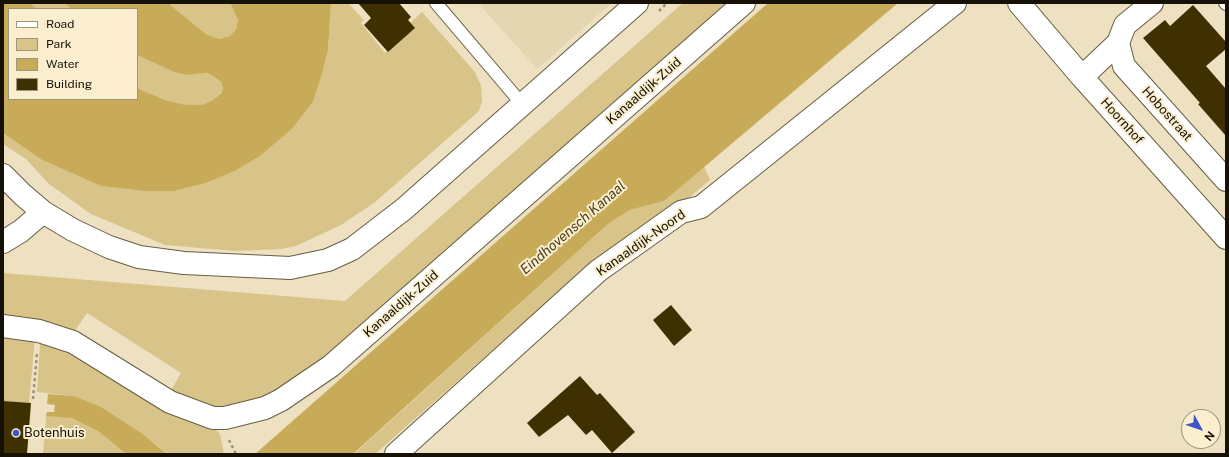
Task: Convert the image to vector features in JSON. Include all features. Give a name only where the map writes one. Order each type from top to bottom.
[{"type":"street","points":[[3,175],[43,212],[95,240],[139,257],[184,263],[290,268],[328,260],[352,249],[371,237],[637,3]]},
{"type":"street","name":"Kanaaldijk-Zuid","points":[[3,326],[39,331],[73,342],[170,402],[194,412],[214,418],[225,418],[265,408],[281,400],[331,366],[744,3]]},
{"type":"street","name":"Kanaaldijk-Noord","points":[[396,454],[598,271],[681,212],[701,206],[954,3]]},
{"type":"street","name":"Hoornhof","points":[[1019,3],[1082,77],[1226,238]]},
{"type":"street","points":[[1082,77],[1118,44],[1126,25],[1152,3]]},
{"type":"street","name":"Hobostraat","points":[[1118,44],[1124,66],[1226,180]]},
{"type":"street","points":[[3,242],[21,231],[43,212]]},
{"type":"lane","points":[[436,3],[522,104]]},
{"type":"path","points":[[33,399],[39,331]]},
{"type":"shaded area","points":[[478,3],[612,3],[537,69]]},
{"type":"green space","points":[[30,3],[65,3],[70,8],[36,8]]},
{"type":"green space","points":[[168,3],[230,3],[238,20],[236,29],[230,36],[219,39],[206,34]]},
{"type":"green space","points":[[331,3],[348,3],[364,20],[361,23],[385,53],[413,27],[410,23],[422,12],[475,72],[481,86],[482,101],[479,111],[374,203],[341,225],[296,246],[281,249],[236,251],[165,245],[91,214],[49,184],[26,159],[3,144],[3,133],[42,160],[101,186],[143,191],[174,191],[206,183],[235,171],[260,156],[292,129],[313,102],[328,50]]},
{"type":"green space","points":[[683,3],[730,3],[343,346],[274,393],[234,408],[209,408],[170,392],[181,373],[87,313],[74,332],[3,317],[3,273],[345,301]]},
{"type":"green space","points":[[138,55],[174,72],[186,75],[206,73],[221,82],[223,90],[213,100],[201,105],[186,105],[165,100],[138,88]]},
{"type":"green space","points":[[704,166],[710,180],[679,206],[591,263],[375,454],[354,454],[608,224],[630,210],[664,201]]},
{"type":"green space","points":[[3,334],[35,338],[29,403],[3,401]]},
{"type":"green space","points":[[43,339],[59,344],[167,412],[196,424],[216,430],[220,434],[224,454],[166,454],[143,434],[100,407],[74,396],[37,392],[40,343]]},
{"type":"green space","points":[[46,416],[72,417],[98,431],[126,454],[43,454]]},
{"type":"water","points":[[3,3],[30,3],[36,8],[8,8],[8,100],[138,100],[138,88],[165,100],[186,105],[201,105],[213,100],[221,93],[223,89],[221,82],[207,73],[186,75],[174,72],[138,55],[138,8],[70,8],[65,3],[168,3],[206,34],[219,39],[230,36],[236,29],[238,20],[230,3],[331,3],[328,50],[313,102],[292,129],[260,156],[235,171],[206,183],[174,191],[143,191],[101,186],[42,160],[3,133]]},
{"type":"water","name":"Eindhovensch Kanaal","points":[[768,3],[898,3],[664,201],[630,210],[608,224],[353,454],[255,454]]},
{"type":"water","points":[[48,394],[74,396],[101,407],[143,434],[166,454],[126,454],[98,431],[72,418],[46,416],[47,412],[54,412],[55,405],[47,404]]},
{"type":"building","points":[[358,3],[399,3],[411,17],[408,20],[415,28],[388,52],[364,25],[371,18]]},
{"type":"building","points":[[1193,5],[1226,42],[1226,49],[1206,66],[1226,89],[1226,136],[1198,104],[1200,103],[1143,38],[1165,20],[1170,26]]},
{"type":"building","points":[[671,305],[692,330],[674,346],[653,320]]},
{"type":"building","points":[[580,376],[597,395],[600,393],[635,432],[612,453],[592,430],[586,435],[568,415],[539,437],[527,423]]},
{"type":"building","name":"Botenhuis","points":[[3,401],[31,403],[27,454],[3,454]]},
{"type":"place","name":"Botenhuis","points":[[16,433]]}]
